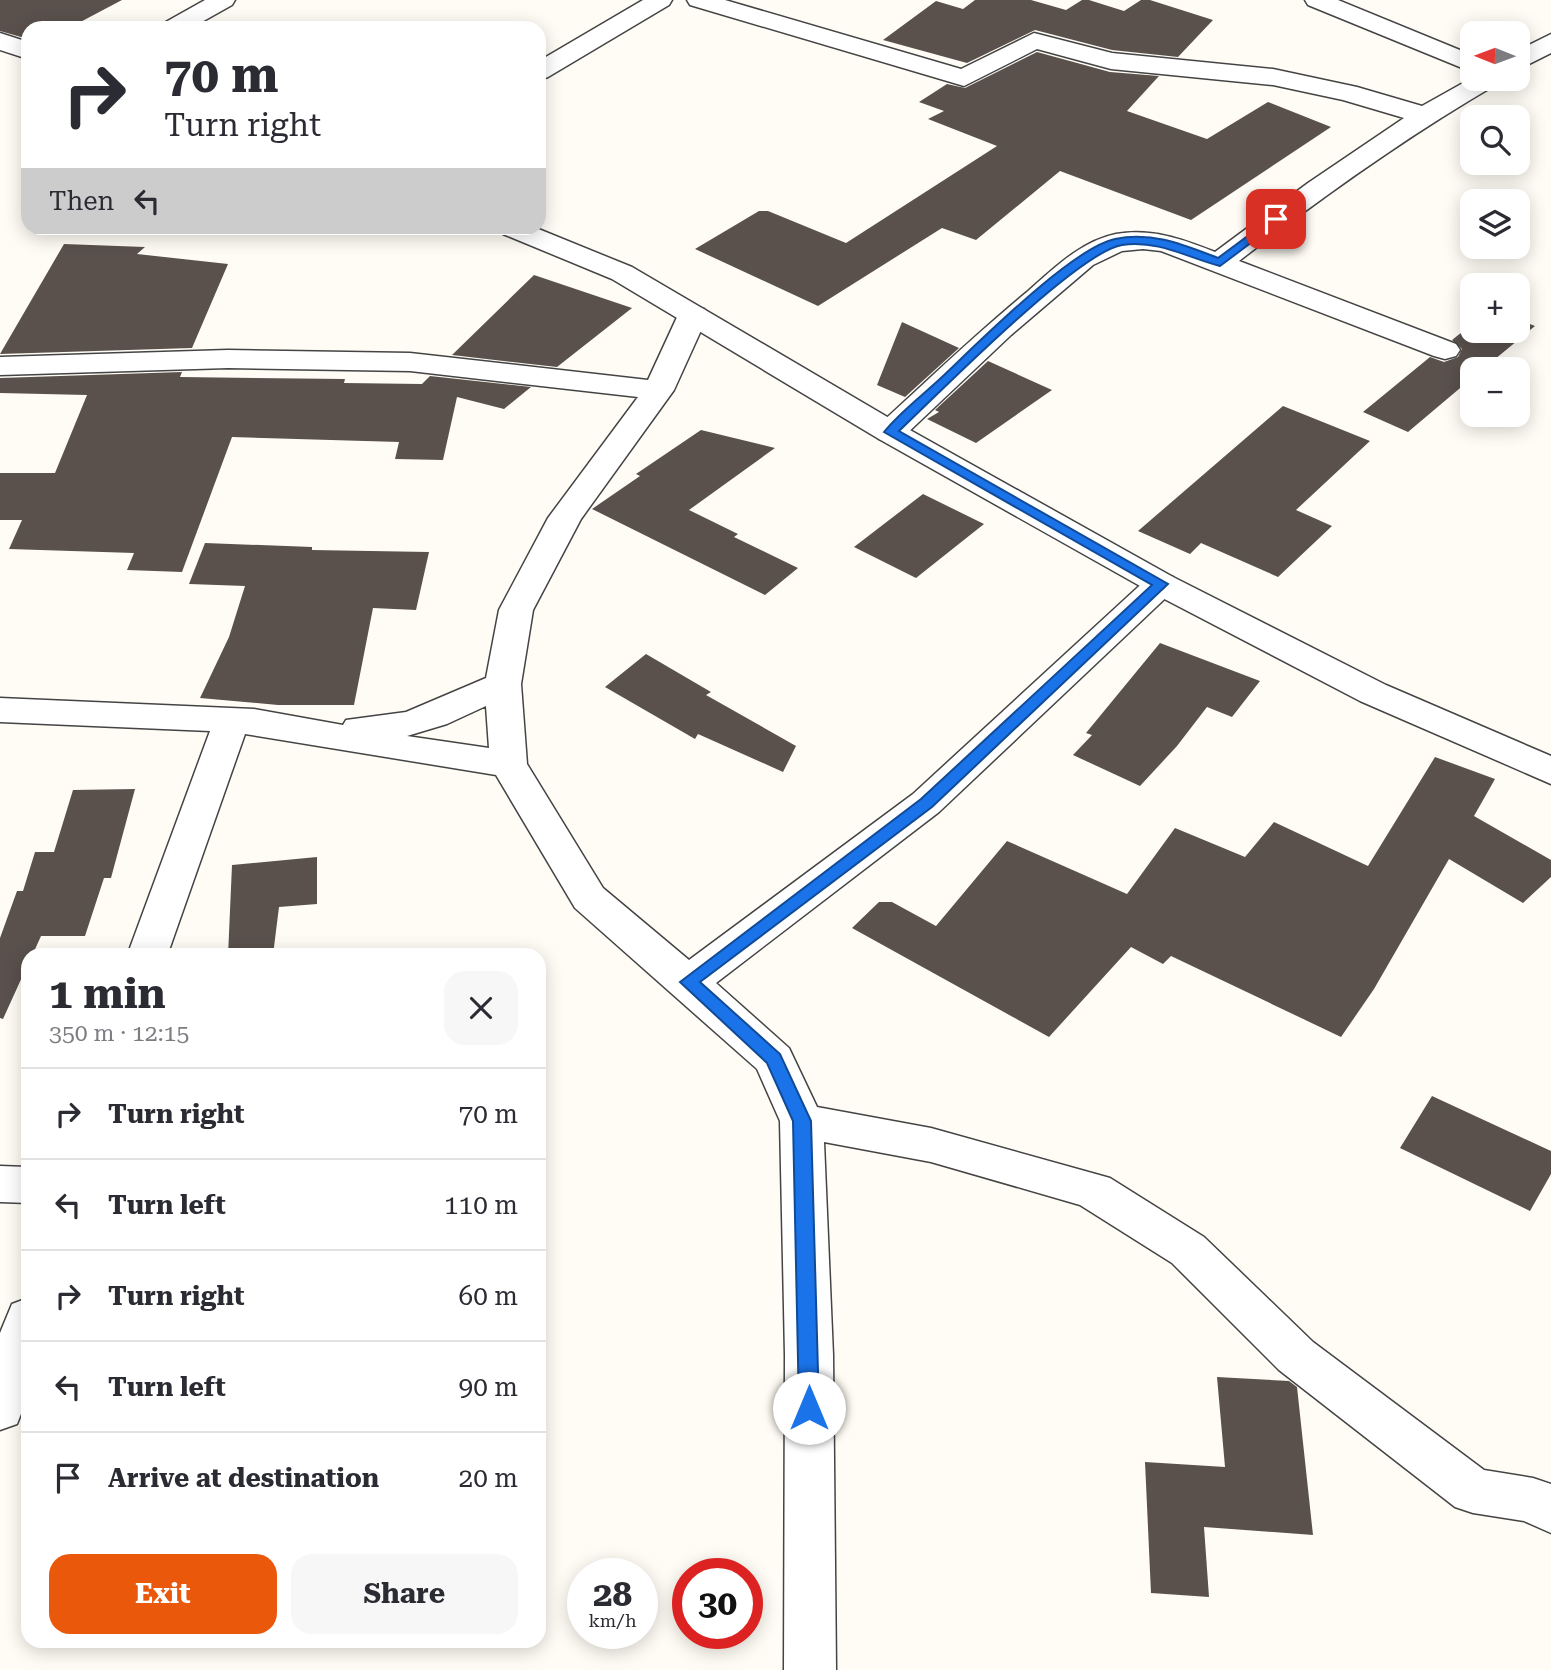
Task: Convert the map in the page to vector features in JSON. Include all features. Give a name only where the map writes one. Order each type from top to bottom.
[{"type":"street","points":[[186,21],[223,0]]},
{"type":"street","points":[[546,68],[660,0]]},
{"type":"street","points":[[699,0],[964,78],[1034,40],[1111,61],[1273,77],[1348,93],[1423,115]]},
{"type":"street","points":[[1317,0],[1460,59]]},
{"type":"street","points":[[0,41],[21,48]]},
{"type":"street","points":[[1530,54],[1551,42]]},
{"type":"street","points":[[1220,262],[1294,205],[1423,115],[1466,91]]},
{"type":"street","points":[[530,235],[622,273],[890,432],[1161,584],[1373,693],[1551,771]]},
{"type":"street","points":[[890,432],[1000,330],[1083,259],[1116,243],[1143,240],[1166,243],[1445,350]]},
{"type":"street","points":[[693,315],[659,390],[565,518],[516,610],[503,684],[508,764],[589,898],[774,1059],[802,1121],[809,1355],[810,1670]]},
{"type":"street","points":[[0,366],[228,359],[410,362],[659,390]]},
{"type":"street","points":[[688,982],[926,803],[1161,584]]},
{"type":"street","points":[[0,710],[232,720],[375,730],[433,716],[503,684]]},
{"type":"street","points":[[232,720],[508,764]]},
{"type":"street","points":[[150,948],[232,720]]},
{"type":"street","points":[[802,1121],[931,1144],[1094,1191],[1188,1250],[1296,1356],[1473,1491],[1533,1500],[1551,1511]]},
{"type":"street","points":[[0,1184],[21,1185]]},
{"type":"street","points":[[0,1409],[21,1341]]},
{"type":"building","points":[[0,0],[122,0],[82,21],[21,21],[21,37],[0,31]]},
{"type":"building","points":[[975,0],[1031,0],[1066,10],[1082,0],[1089,0],[1124,11],[1141,0],[1150,0],[1213,20],[1178,57],[1112,50],[1035,30],[967,63],[883,40],[936,1],[963,9]]},
{"type":"building","points":[[1037,52],[1110,72],[1159,76],[1127,111],[1207,139],[1268,102],[1331,127],[1191,220],[1060,171],[976,240],[942,228],[818,306],[695,249],[759,211],[768,211],[846,243],[997,146],[928,119],[944,111],[919,102],[947,84],[965,88]]},
{"type":"building","points":[[64,244],[145,247],[137,254],[228,264],[192,348],[0,354]]},
{"type":"building","points":[[534,275],[632,308],[557,367],[452,355]]},
{"type":"building","points":[[902,322],[959,348],[905,397],[877,385]]},
{"type":"building","points":[[1460,334],[1460,343],[1514,343],[1498,357],[1460,357],[1460,388],[1408,432],[1363,412],[1430,357],[1444,362],[1458,357],[1462,349],[1452,340]]},
{"type":"building","points":[[988,361],[1052,390],[976,443],[927,419],[939,412],[935,410]]},
{"type":"building","points":[[182,372],[180,377],[345,379],[344,383],[422,384],[430,376],[531,387],[504,409],[457,397],[443,460],[395,459],[399,442],[232,437],[182,572],[127,570],[134,553],[9,549],[22,520],[0,520],[0,473],[55,473],[87,395],[0,393],[0,378]]},
{"type":"building","points":[[1283,406],[1370,441],[1296,510],[1332,526],[1278,577],[1201,543],[1190,554],[1138,531]]},
{"type":"building","points":[[701,430],[775,448],[689,510],[738,534],[734,537],[798,568],[765,595],[592,509],[640,476],[636,474]]},
{"type":"building","points":[[923,494],[984,524],[916,578],[854,547]]},
{"type":"building","points":[[205,543],[312,547],[312,550],[429,552],[416,610],[373,608],[354,705],[278,705],[200,698],[229,637],[245,586],[189,584]]},
{"type":"building","points":[[1160,643],[1260,681],[1232,717],[1207,707],[1177,746],[1140,786],[1073,755],[1092,735],[1086,733]]},
{"type":"building","points":[[646,654],[711,692],[706,695],[796,746],[783,772],[698,734],[695,739],[605,687]]},
{"type":"building","points":[[1435,757],[1495,779],[1474,816],[1551,860],[1551,877],[1523,903],[1449,859],[1374,989],[1341,1037],[1171,956],[1163,964],[1131,947],[1049,1037],[852,928],[879,902],[892,902],[936,926],[1007,841],[1127,894],[1175,828],[1245,857],[1274,822],[1368,866]]},
{"type":"building","points":[[135,789],[111,878],[104,878],[85,936],[41,936],[36,948],[21,948],[21,979],[3,1019],[0,1018],[0,938],[17,891],[23,891],[35,852],[54,852],[73,790]]},
{"type":"building","points":[[317,857],[317,904],[279,907],[274,948],[228,948],[232,865]]},
{"type":"building","points":[[1432,1096],[1551,1151],[1551,1174],[1530,1211],[1400,1148]]},
{"type":"building","points":[[1217,1377],[1289,1381],[1297,1387],[1313,1535],[1204,1527],[1209,1597],[1151,1593],[1145,1462],[1225,1467]]},
{"type":"route","points":[[809,1408],[802,1121],[774,1059],[688,982],[926,803],[1161,584],[890,432],[1000,330],[1083,259],[1116,243],[1143,240],[1166,243],[1220,262],[1276,219]]}]
